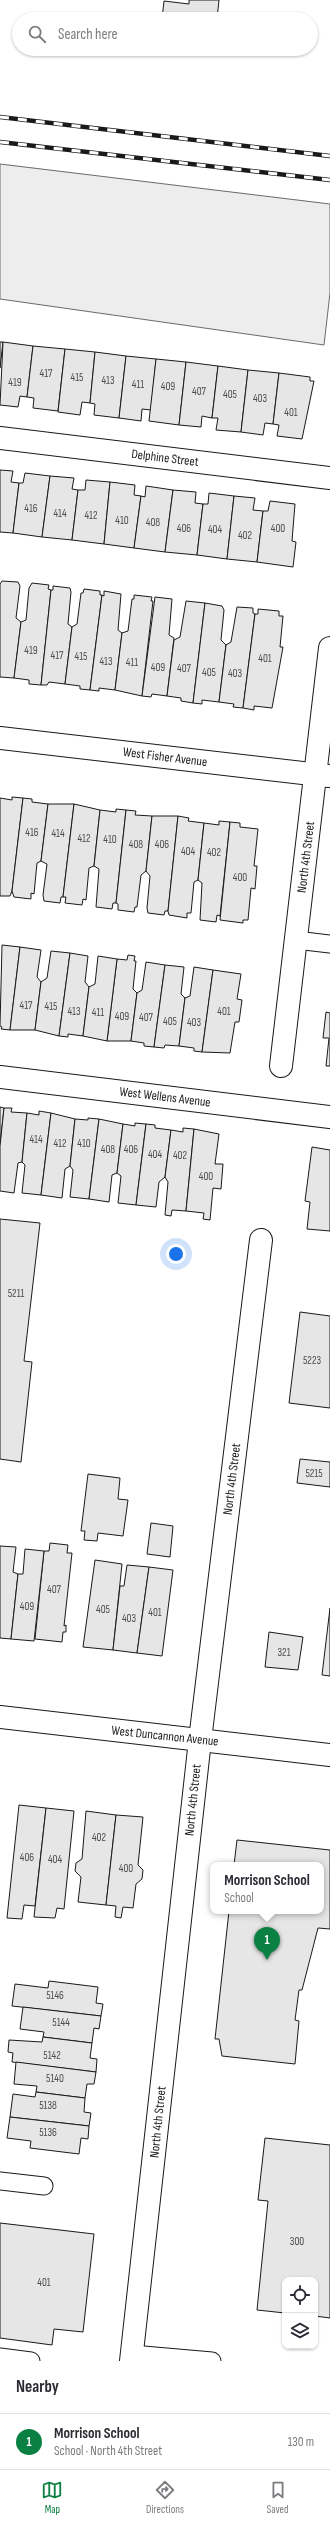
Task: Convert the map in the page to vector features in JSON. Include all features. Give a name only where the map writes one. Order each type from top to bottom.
[{"type":"street","name":"Delphine Street","points":[[0,438],[330,478]]},
{"type":"street","name":"North 4th Street","points":[[281,1066],[296,940],[323,775],[330,648]]},
{"type":"street","name":"West Fisher Avenue","points":[[0,738],[323,775]]},
{"type":"street","name":"West Wellens Avenue","points":[[0,1077],[330,1117]]},
{"type":"street","name":"North 4th Street","points":[[131,2358],[200,1740],[261,1240]]},
{"type":"street","name":"West Duncannon Avenue","points":[[0,1717],[330,1755]]},
{"type":"lane","points":[[296,940],[330,944]]},
{"type":"lane","points":[[0,2181],[44,2186]]},
{"type":"lane","points":[[0,2357],[31,2361]]},
{"type":"lane","points":[[131,2358],[212,2361]]},
{"type":"shaded area","points":[[0,164],[330,204],[330,293],[324,345],[0,299]]},
{"type":"building","points":[[189,0],[219,0],[218,12],[163,12],[164,1],[189,4]]},
{"type":"building","points":[[0,342],[3,342],[0,368]]},
{"type":"building","points":[[3,342],[33,346],[27,397],[20,396],[18,407],[0,405]]},
{"type":"building","points":[[33,346],[65,349],[58,411],[33,408],[34,398],[27,397]]},
{"type":"building","points":[[65,349],[95,352],[90,403],[82,402],[80,415],[58,412]]},
{"type":"building","points":[[95,352],[126,356],[119,418],[94,415],[95,404],[90,403]]},
{"type":"building","points":[[126,356],[156,359],[151,410],[142,409],[141,421],[119,418]]},
{"type":"building","points":[[156,359],[186,362],[179,425],[149,421]]},
{"type":"building","points":[[186,362],[218,366],[212,418],[202,416],[201,427],[179,425]]},
{"type":"building","points":[[218,366],[248,370],[241,432],[216,430],[218,418],[212,418]]},
{"type":"building","points":[[248,370],[279,373],[273,424],[265,423],[263,435],[241,432]]},
{"type":"building","points":[[279,373],[310,377],[310,381],[314,381],[302,439],[277,436],[279,425],[273,424]]},
{"type":"building","points":[[0,470],[13,471],[11,482],[19,483],[13,533],[0,532]]},
{"type":"building","points":[[25,473],[50,476],[42,537],[13,533],[19,483],[23,483]]},
{"type":"building","points":[[50,476],[74,478],[72,489],[78,490],[72,540],[42,537]]},
{"type":"building","points":[[86,480],[110,482],[104,544],[72,540],[78,490],[85,490]]},
{"type":"building","points":[[110,482],[135,485],[134,495],[141,496],[134,548],[104,544]]},
{"type":"building","points":[[146,486],[173,490],[165,552],[134,548],[141,496],[145,497]]},
{"type":"building","points":[[173,490],[196,492],[195,503],[203,504],[197,555],[165,552]]},
{"type":"building","points":[[209,493],[234,496],[227,559],[197,555],[203,504],[208,504]]},
{"type":"building","points":[[234,496],[255,498],[253,510],[263,511],[257,562],[227,559]]},
{"type":"building","points":[[270,501],[295,504],[292,541],[296,542],[293,567],[257,562],[263,511],[268,511]]},
{"type":"building","points":[[2,581],[18,582],[20,586],[16,618],[21,622],[14,678],[0,677],[0,584]]},
{"type":"building","points":[[32,583],[49,585],[48,589],[51,590],[41,685],[29,684],[29,680],[14,678],[21,622],[26,620],[29,588]]},
{"type":"building","points":[[53,586],[70,588],[71,592],[68,624],[72,627],[65,684],[49,682],[47,685],[41,685],[51,590],[53,590]]},
{"type":"building","points":[[84,589],[100,591],[100,595],[102,595],[90,690],[80,689],[80,686],[65,684],[72,627],[77,624],[81,593],[83,593]]},
{"type":"building","points":[[104,591],[121,594],[118,630],[122,633],[115,690],[99,688],[99,691],[90,690],[102,595],[104,596]]},
{"type":"building","points":[[134,595],[152,597],[151,601],[153,601],[142,696],[115,690],[122,633],[128,631],[132,599],[134,599]]},
{"type":"building","points":[[155,597],[172,599],[169,635],[174,638],[167,696],[152,694],[151,697],[142,696]]},
{"type":"building","points":[[186,601],[205,603],[193,703],[181,701],[181,698],[167,696],[174,640],[180,637]]},
{"type":"building","points":[[205,603],[222,606],[224,610],[221,640],[226,645],[219,702],[202,700],[202,704],[193,703]]},
{"type":"building","points":[[237,607],[253,608],[253,613],[255,614],[243,708],[233,707],[234,704],[219,702],[226,645],[231,642]]},
{"type":"building","points":[[258,609],[279,611],[279,616],[283,616],[280,647],[283,647],[272,708],[254,706],[254,710],[243,708],[255,614],[258,614]]},
{"type":"building","points":[[12,797],[23,798],[12,891],[10,896],[0,896],[0,798],[12,800]]},
{"type":"building","points":[[23,798],[32,799],[32,802],[48,804],[41,861],[37,863],[34,894],[31,893],[31,899],[14,897],[12,891]]},
{"type":"building","points":[[48,804],[74,804],[63,897],[61,897],[60,903],[44,901],[43,895],[47,864],[41,861]]},
{"type":"building","points":[[74,804],[100,810],[94,866],[89,868],[86,900],[83,899],[82,905],[65,903],[66,897],[63,897]]},
{"type":"building","points":[[116,809],[126,810],[116,903],[113,903],[112,909],[96,907],[99,869],[94,866],[100,810],[116,812]]},
{"type":"building","points":[[126,810],[136,811],[135,815],[152,816],[146,871],[141,875],[137,907],[135,907],[134,912],[118,910],[118,904],[116,903]]},
{"type":"building","points":[[152,816],[178,816],[168,911],[165,911],[164,915],[148,913],[147,908],[150,876],[146,871]]},
{"type":"building","points":[[178,816],[189,818],[188,821],[204,823],[198,880],[194,882],[191,913],[187,913],[187,918],[169,915],[168,911]]},
{"type":"building","points":[[219,821],[230,822],[220,916],[217,915],[216,922],[200,920],[202,883],[198,880],[204,823],[219,825]]},
{"type":"building","points":[[230,822],[240,823],[240,827],[258,829],[254,866],[257,866],[255,889],[251,888],[248,920],[243,920],[243,923],[220,920]]},
{"type":"building","points":[[2,945],[20,947],[10,1030],[1,1029],[2,1027],[0,1026]]},
{"type":"building","points":[[20,947],[41,950],[37,977],[41,982],[35,1030],[10,1030]]},
{"type":"building","points":[[51,951],[70,953],[59,1036],[35,1030],[41,982],[47,978]]},
{"type":"building","points":[[70,953],[88,956],[85,982],[89,987],[83,1036],[68,1034],[68,1037],[59,1036]]},
{"type":"building","points":[[128,955],[135,956],[134,961],[136,961],[133,989],[137,993],[131,1041],[107,1041],[117,959],[127,960]]},
{"type":"building","points":[[98,956],[117,959],[107,1041],[83,1036],[89,987],[95,984]]},
{"type":"building","points":[[146,962],[165,965],[154,1047],[144,1046],[144,1043],[131,1041],[137,993],[142,990]]},
{"type":"building","points":[[165,965],[184,967],[181,994],[185,998],[179,1046],[165,1045],[164,1048],[154,1047]]},
{"type":"building","points":[[194,967],[213,970],[202,1052],[194,1051],[194,1048],[179,1046],[185,998],[190,996]]},
{"type":"building","points":[[213,970],[241,974],[237,999],[242,1000],[239,1022],[235,1022],[230,1053],[202,1052]]},
{"type":"building","points":[[326,1012],[330,1013],[330,1066],[326,1066],[329,1038],[323,1038]]},
{"type":"building","points":[[0,1107],[4,1108],[0,1146]]},
{"type":"building","points":[[4,1108],[12,1108],[11,1112],[27,1113],[22,1162],[18,1163],[14,1193],[0,1191],[0,1146]]},
{"type":"building","points":[[39,1111],[51,1113],[41,1195],[22,1193],[25,1165],[22,1162],[27,1113],[39,1115]]},
{"type":"building","points":[[51,1113],[75,1119],[70,1166],[65,1169],[62,1198],[41,1195]]},
{"type":"building","points":[[88,1118],[99,1119],[89,1199],[70,1197],[73,1170],[70,1166],[75,1119],[88,1120]]},
{"type":"building","points":[[99,1119],[123,1124],[117,1173],[112,1175],[109,1202],[89,1199]]},
{"type":"building","points":[[135,1123],[146,1124],[136,1205],[118,1203],[121,1176],[117,1173],[123,1124],[135,1126]]},
{"type":"building","points":[[146,1124],[155,1125],[155,1128],[171,1130],[165,1177],[159,1182],[156,1207],[136,1205]]},
{"type":"building","points":[[183,1128],[194,1129],[186,1211],[172,1210],[171,1216],[165,1215],[168,1182],[165,1177],[171,1130],[183,1132]]},
{"type":"building","points":[[194,1129],[219,1134],[215,1164],[223,1164],[221,1189],[213,1188],[210,1220],[203,1219],[204,1213],[186,1211]]},
{"type":"building","points":[[312,1147],[330,1150],[330,1231],[307,1229],[310,1202],[305,1201]]},
{"type":"building","points":[[0,1219],[40,1223],[24,1361],[32,1362],[21,1462],[0,1459]]},
{"type":"building","points":[[300,1312],[330,1316],[330,1408],[289,1403]]},
{"type":"building","points":[[300,1459],[330,1462],[330,1487],[297,1483]]},
{"type":"building","points":[[88,1474],[120,1478],[118,1499],[128,1500],[123,1536],[98,1533],[97,1541],[84,1540],[85,1531],[81,1531]]},
{"type":"building","points":[[151,1523],[173,1526],[170,1557],[147,1554]]},
{"type":"building","points":[[50,1543],[68,1545],[67,1553],[72,1553],[64,1626],[66,1625],[66,1632],[63,1632],[62,1642],[35,1639],[44,1551],[49,1551]]},
{"type":"building","points":[[0,1546],[16,1547],[13,1572],[18,1574],[11,1639],[0,1638]]},
{"type":"building","points":[[25,1549],[44,1551],[34,1641],[11,1639],[18,1574],[23,1574]]},
{"type":"building","points":[[95,1560],[122,1564],[113,1650],[83,1647]]},
{"type":"building","points":[[127,1565],[149,1567],[137,1653],[113,1650],[120,1586],[124,1586]]},
{"type":"building","points":[[149,1567],[173,1570],[162,1656],[137,1653]]},
{"type":"building","points":[[330,1608],[330,1676],[322,1675]]},
{"type":"building","points":[[269,1632],[303,1637],[298,1670],[265,1667]]},
{"type":"building","points":[[19,1805],[46,1808],[35,1906],[24,1905],[22,1919],[7,1918]]},
{"type":"building","points":[[46,1808],[74,1811],[64,1909],[57,1908],[55,1918],[34,1917]]},
{"type":"building","points":[[86,1811],[116,1815],[106,1905],[78,1902],[81,1877],[75,1871],[76,1863],[82,1859]]},
{"type":"building","points":[[116,1815],[143,1817],[138,1865],[143,1870],[142,1879],[136,1884],[133,1908],[123,1907],[121,1918],[115,1917],[116,1906],[106,1905]]},
{"type":"building","points":[[237,1840],[330,1850],[330,1929],[318,1928],[302,1990],[299,1990],[295,2020],[299,2021],[295,2064],[222,2056],[219,2039],[215,2039],[229,1914],[324,1914],[324,1862],[234,1862]]},
{"type":"building","points":[[49,1981],[98,1987],[96,2003],[103,2004],[101,2016],[12,2006],[15,1984],[48,1988]]},
{"type":"building","points":[[23,2007],[101,2016],[99,2029],[94,2028],[92,2043],[43,2037],[44,2032],[20,2029]]},
{"type":"building","points":[[43,2037],[92,2043],[90,2058],[97,2059],[96,2072],[12,2062],[13,2053],[8,2052],[9,2040],[42,2042]]},
{"type":"building","points":[[16,2062],[96,2072],[94,2084],[87,2084],[85,2098],[36,2092],[37,2086],[14,2084]]},
{"type":"building","points":[[36,2092],[85,2098],[84,2112],[91,2113],[89,2126],[10,2117],[13,2094],[35,2097]]},
{"type":"building","points":[[10,2117],[89,2126],[88,2139],[81,2138],[79,2154],[30,2148],[31,2141],[7,2138]]},
{"type":"building","points":[[265,2138],[330,2145],[330,2318],[318,2316],[318,2277],[282,2277],[282,2313],[257,2310],[268,2201],[258,2200]]},
{"type":"building","points":[[0,2223],[94,2234],[83,2332],[54,2329],[52,2345],[0,2338]]},
{"type":"railway","points":[[0,117],[330,156]]},
{"type":"railway","points":[[0,142],[330,180]]},
{"type":"place","name":"Morrison School","points":[[267,1960]]}]
